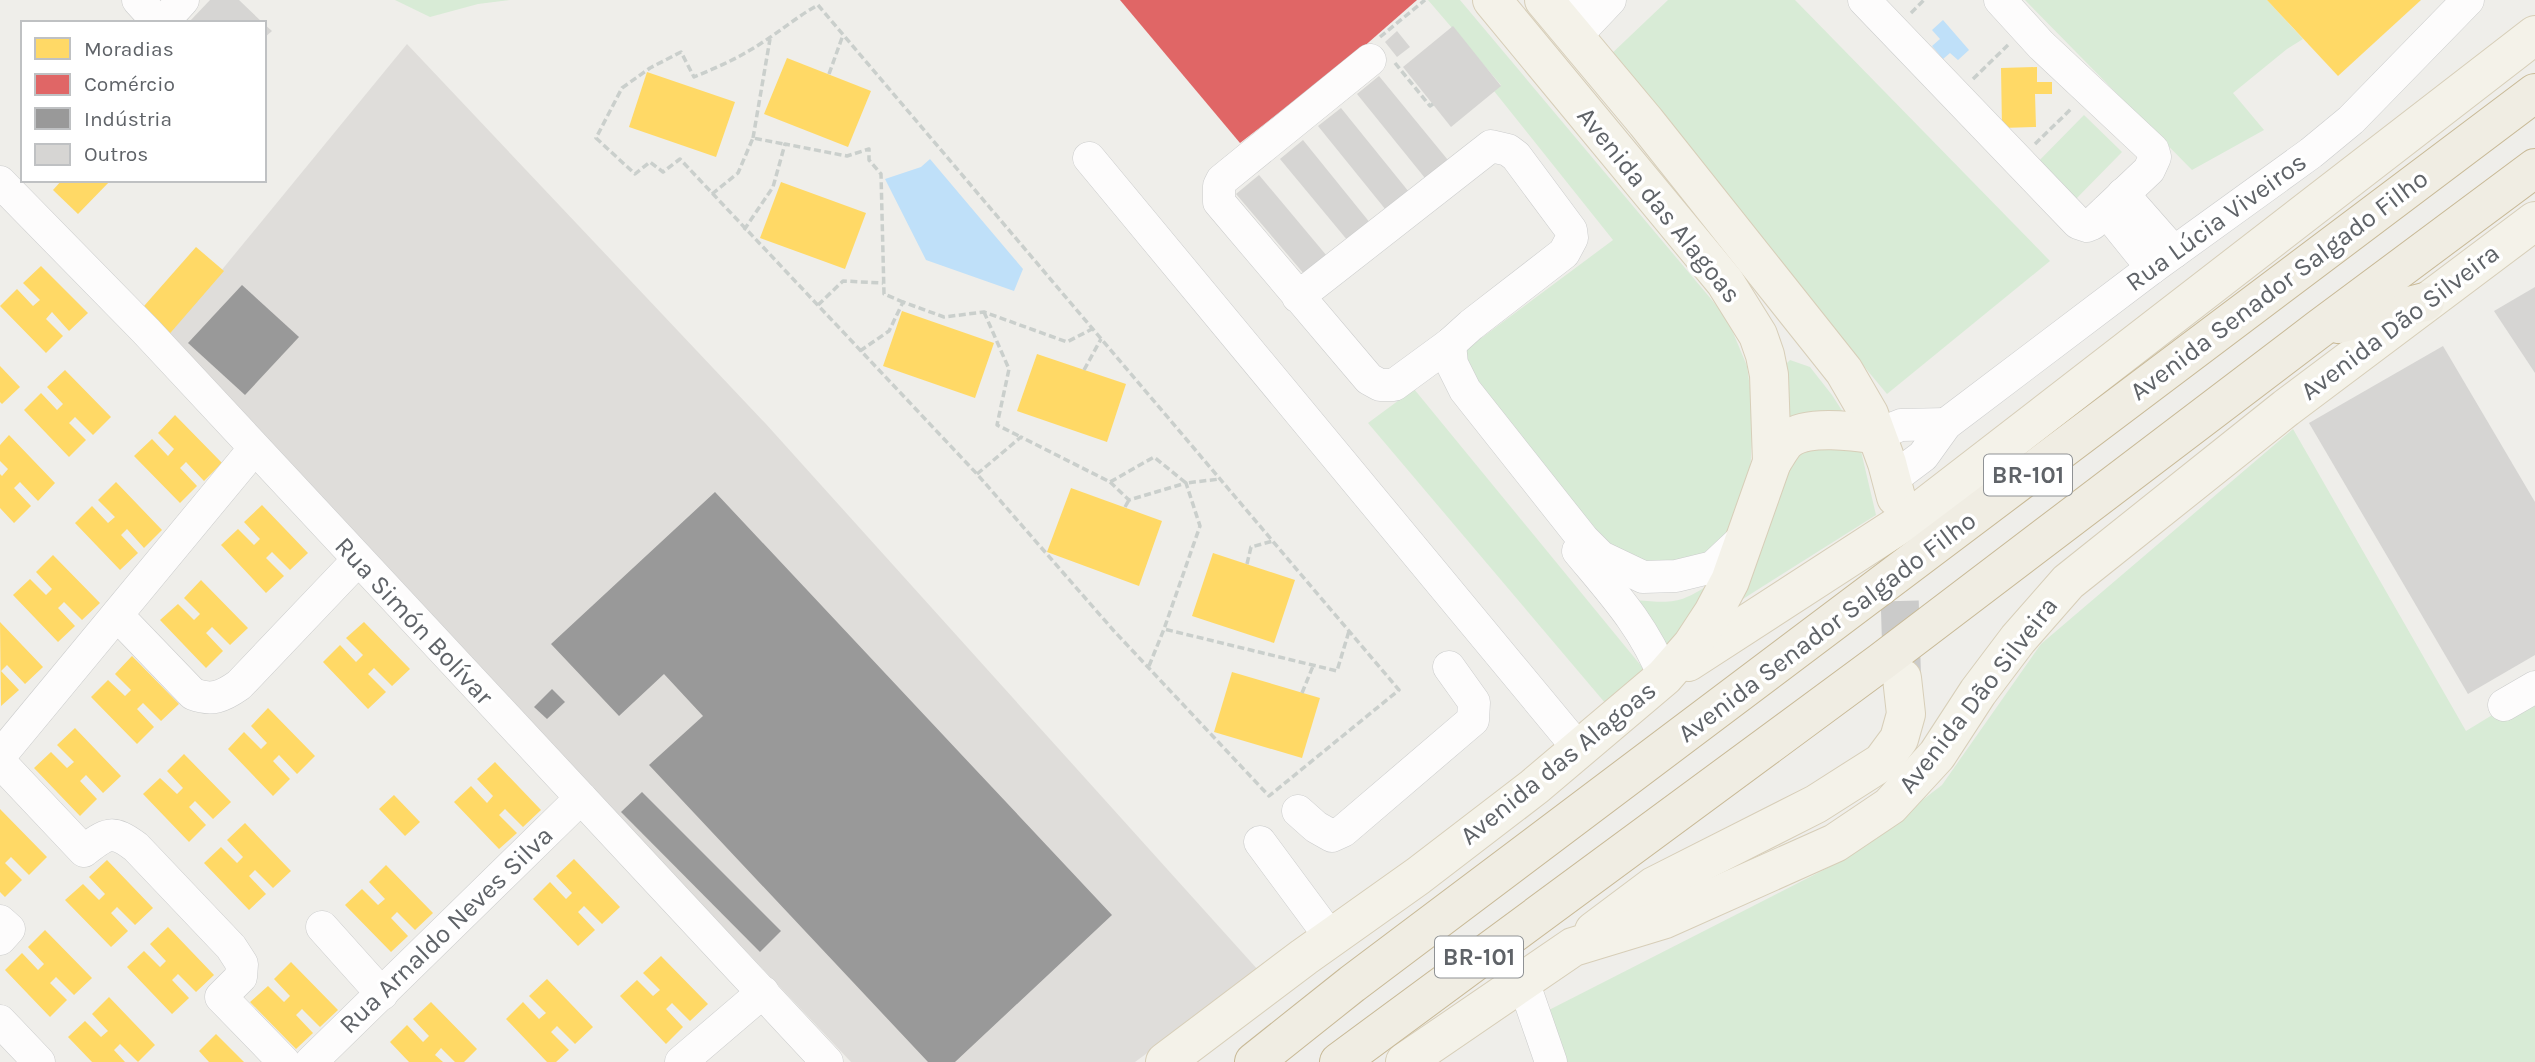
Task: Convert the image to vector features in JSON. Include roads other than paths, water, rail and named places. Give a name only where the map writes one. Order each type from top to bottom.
[{"type":"highway","name":"Avenida Senador Salgado Filho","points":[[1254,1062],[1352,984],[2535,93]]},
{"type":"highway","name":"BR-101","points":[[1339,1062],[1892,653],[2535,168]]},
{"type":"highway","points":[[2319,329],[2425,302]]},
{"type":"main road","name":"Avenida das Alagoas","points":[[1331,938],[1418,876],[1534,787],[1664,677],[1692,645],[1730,581],[1772,462],[1769,375],[1758,335],[1725,282],[1492,0]]},
{"type":"main road","name":"Avenida das Alagoas","points":[[1564,14],[1646,122],[1844,371],[1868,414],[1894,489]]},
{"type":"main road","name":"Avenida Senador Salgado Filho","points":[[1664,677],[1913,516],[2535,35]]},
{"type":"main road","points":[[1550,71],[1618,129],[1632,130],[1646,122]]},
{"type":"main road","name":"Avenida Dão Silveira","points":[[1405,1062],[1573,947],[1665,919],[1835,843],[1891,806],[1937,755],[1978,692],[2018,639],[2068,582],[2286,408],[2535,220]]},
{"type":"main road","points":[[1769,375],[1776,360],[1784,352],[1800,346],[1826,356],[1844,371]]},
{"type":"main road","points":[[1772,462],[1789,439],[1816,431],[1847,429],[1876,435]]},
{"type":"main road","points":[[1573,947],[1654,886],[1816,804],[1882,762],[1899,738],[1906,714],[1902,678]]},
{"type":"main road","points":[[1165,1062],[1331,938]]},
{"type":"street","points":[[138,0],[158,21]]},
{"type":"street","points":[[162,21],[183,0]]},
{"type":"street","points":[[1564,14],[1610,0]]},
{"type":"street","points":[[1864,0],[2078,223],[2087,226],[2149,170],[2155,157],[2153,150],[2041,45],[2000,0]]},
{"type":"street","name":"Rua Lúcia Viveiros","points":[[1894,489],[1946,424],[2163,260],[2287,172],[2351,120],[2468,0]]},
{"type":"street","points":[[1298,297],[1491,146],[1508,150],[1516,156],[1571,230],[1572,238],[1564,253],[1394,386],[1380,385],[1369,379],[1298,297],[1219,202],[1219,186],[1222,180],[1378,52]]},
{"type":"street","points":[[1089,158],[1578,748]]},
{"type":"street","name":"Rua Simón Bolívar","points":[[10,193],[146,331],[357,561],[827,1062]]},
{"type":"street","points":[[2114,203],[2163,260]]},
{"type":"street","points":[[1450,344],[1452,364],[1465,390],[1583,540],[1601,557],[1643,577],[1676,576],[1713,567],[1747,535]]},
{"type":"street","points":[[1423,364],[1635,620],[1653,649],[1664,677]]},
{"type":"street","points":[[1876,435],[1901,425],[1946,424]]},
{"type":"street","points":[[0,756],[254,449]]},
{"type":"street","points":[[117,615],[192,694],[208,699],[224,695],[239,685],[357,561]]},
{"type":"street","points":[[1298,811],[1316,827],[1332,836],[1343,831],[1473,720],[1474,702],[1449,667]]},
{"type":"street","points":[[2504,705],[2535,687]]},
{"type":"street","points":[[0,762],[84,851],[104,835],[119,835],[136,847],[231,947],[242,964],[241,977],[221,997],[285,1062]]},
{"type":"street","name":"Rua Arnaldo Neves Silva","points":[[311,1062],[581,798]]},
{"type":"street","points":[[1259,842],[1331,938]]},
{"type":"street","points":[[0,921],[9,929],[0,939]]},
{"type":"street","points":[[322,927],[382,994]]},
{"type":"street","points":[[1523,981],[1551,1062]]},
{"type":"street","points":[[681,1062],[763,992]]},
{"type":"street","points":[[0,1021],[39,1062]]},
{"type":"water","points":[[1943,20],[1969,50],[1958,60],[1950,53],[1943,59],[1932,46],[1940,39],[1932,30]]},
{"type":"water","points":[[930,159],[1023,269],[1014,291],[926,260],[885,179],[921,167]]},
{"type":"tunnel","points":[[1898,544],[1902,676]]}]
